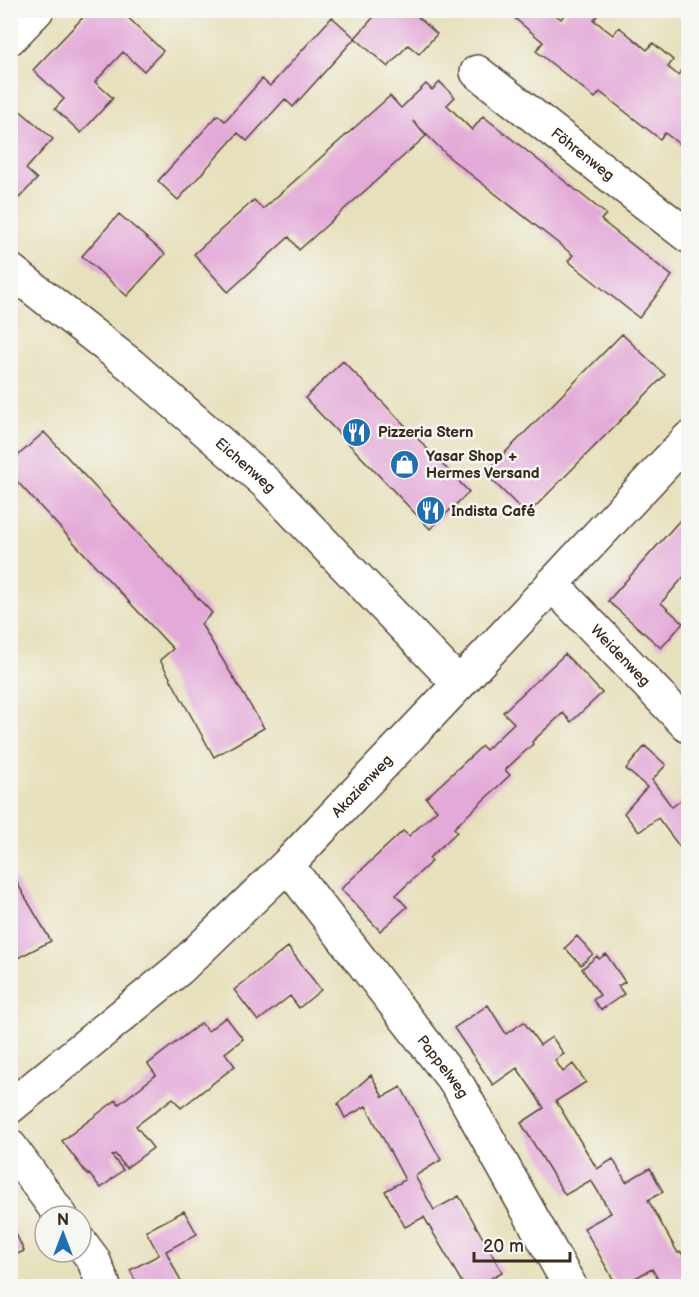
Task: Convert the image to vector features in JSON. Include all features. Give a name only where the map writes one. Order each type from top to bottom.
[{"type":"street","points":[[10,38],[37,10]]},
{"type":"street","name":"Föhrenweg","points":[[477,72],[688,236]]},
{"type":"street","name":"Eichenweg","points":[[10,270],[131,365],[266,483],[459,684]]},
{"type":"street","name":"Akazienweg","points":[[10,1107],[179,969],[287,865],[688,439]]},
{"type":"street","name":"Weidenweg","points":[[552,584],[688,726]]},
{"type":"street","name":"Pappelweg","points":[[287,865],[459,1087],[570,1287]]},
{"type":"street","points":[[10,1146],[53,1204]]},
{"type":"street","points":[[93,1259],[104,1287]]},
{"type":"building","points":[[90,10],[120,10],[163,51],[144,71],[123,52],[95,82],[113,98],[81,133],[55,109],[64,99],[33,70]]},
{"type":"building","points":[[380,10],[410,10],[437,34],[419,54],[408,45],[388,67],[355,38]]},
{"type":"building","points":[[505,10],[550,10],[561,19],[568,10],[596,10],[599,13],[594,20],[613,35],[619,27],[647,50],[653,43],[673,60],[668,67],[678,75],[684,68],[688,72],[688,151],[665,133],[660,139],[600,92],[595,98],[536,51],[543,42]]},
{"type":"building","points":[[332,17],[355,38],[293,107],[285,99],[247,141],[238,133],[178,200],[158,181],[218,115],[225,121],[262,79],[270,86]]},
{"type":"building","points":[[440,82],[455,97],[447,105],[472,130],[483,116],[606,214],[601,220],[672,276],[639,318],[568,261],[573,255],[450,158],[413,121],[426,136],[299,250],[289,237],[228,292],[194,254],[254,200],[263,209],[390,96],[401,108],[426,84],[432,90]]},
{"type":"building","points":[[10,102],[53,139],[26,169],[37,179],[19,198],[10,190]]},
{"type":"building","points":[[119,214],[165,254],[127,296],[82,256]]},
{"type":"building","points":[[622,334],[665,375],[527,515],[485,473]]},
{"type":"building","points":[[343,361],[469,492],[430,529],[305,398]]},
{"type":"building","points":[[44,432],[212,613],[201,624],[264,728],[214,757],[160,660],[173,649],[10,474],[10,463]]},
{"type":"building","points":[[688,511],[688,572],[661,603],[683,623],[661,648],[608,601]]},
{"type":"building","points":[[565,654],[602,693],[571,722],[563,713],[505,770],[510,775],[454,828],[457,832],[429,858],[432,861],[396,895],[407,907],[380,931],[341,889],[403,831],[409,836],[437,810],[426,798],[482,746],[486,750],[514,723],[503,712]]},
{"type":"building","points":[[645,746],[666,765],[652,780],[672,807],[688,795],[688,858],[658,818],[639,832],[624,813],[647,787],[626,769]]},
{"type":"building","points":[[10,871],[51,941],[10,962]]},
{"type":"building","points":[[577,936],[593,954],[581,965],[565,948]]},
{"type":"building","points":[[288,947],[321,990],[299,1008],[290,996],[258,1021],[234,990]]},
{"type":"building","points":[[606,954],[625,982],[618,986],[624,994],[601,1010],[593,1000],[600,995],[582,969],[597,956],[599,959]]},
{"type":"building","points":[[488,1005],[506,1034],[524,1022],[540,1045],[552,1037],[564,1054],[555,1060],[563,1072],[573,1064],[586,1082],[556,1101],[597,1169],[613,1159],[626,1182],[650,1168],[663,1192],[648,1200],[678,1253],[681,1252],[688,1266],[688,1286],[662,1286],[652,1269],[617,1286],[584,1228],[611,1213],[591,1180],[565,1195],[521,1123],[544,1108],[533,1091],[517,1068],[493,1085],[454,1028]]},
{"type":"building","points":[[226,1017],[243,1039],[225,1053],[235,1066],[181,1108],[173,1098],[136,1126],[153,1148],[126,1168],[115,1154],[112,1156],[123,1170],[101,1188],[62,1141],[116,1100],[119,1104],[156,1075],[148,1064],[201,1023],[208,1031]]},
{"type":"building","points":[[371,1075],[383,1097],[401,1087],[441,1160],[415,1176],[434,1210],[459,1196],[502,1272],[483,1283],[485,1286],[464,1286],[424,1217],[405,1227],[385,1191],[405,1180],[366,1106],[345,1118],[338,1104]]},
{"type":"building","points":[[184,1211],[197,1234],[166,1251],[183,1286],[138,1286],[130,1270],[159,1255],[146,1231]]},
{"type":"building","points":[[10,1221],[24,1251],[10,1257]]},
{"type":"place","name":"Pizzeria Stern","points":[[357,432]]},
{"type":"place","name":"Yasar Shop + Hermes Versand","points":[[405,465]]},
{"type":"place","name":"Indista Café","points":[[430,511]]}]
